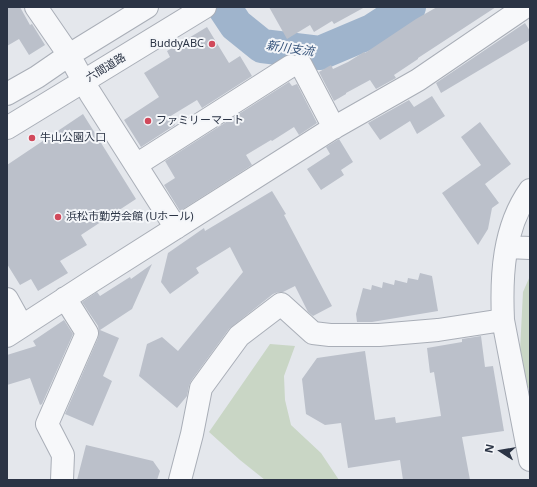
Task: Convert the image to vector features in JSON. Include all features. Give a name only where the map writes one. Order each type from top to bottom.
[{"type":"street","points":[[36,7],[69,55],[90,93],[176,228]]},
{"type":"street","points":[[7,94],[147,7]]},
{"type":"street","name":"六間道路","points":[[7,128],[205,7]]},
{"type":"street","points":[[7,299],[14,331],[250,180],[334,128],[418,80],[524,7]]},
{"type":"street","points":[[136,165],[296,65],[334,128]]},
{"type":"street","points":[[530,190],[519,209],[513,224],[505,258],[503,282],[503,320],[530,460]]},
{"type":"street","points":[[507,247],[530,248]]},
{"type":"street","points":[[62,480],[63,455],[47,424],[87,333],[65,298]]},
{"type":"street","points":[[180,480],[192,434],[201,388],[239,336],[281,304],[313,333],[330,335],[380,334],[438,330],[503,320]]},
{"type":"green space","points":[[530,276],[530,391],[519,370],[523,292]]},
{"type":"green space","points":[[270,344],[295,346],[284,376],[285,400],[291,425],[321,453],[339,480],[265,480],[209,432]]},
{"type":"building","points":[[7,7],[20,7],[30,25],[32,24],[45,45],[29,55],[19,39],[7,46]]},
{"type":"building","points":[[269,7],[365,7],[334,24],[332,21],[314,32],[310,25],[287,39]]},
{"type":"building","points":[[437,7],[496,7],[394,75],[396,78],[376,89],[370,80],[334,101],[319,72],[331,65],[333,69],[364,52],[365,53]]},
{"type":"building","points":[[525,23],[530,31],[530,40],[441,93],[436,83]]},
{"type":"building","points":[[207,27],[229,63],[240,56],[252,76],[202,108],[197,100],[169,117],[175,125],[141,147],[124,120],[159,97],[144,73],[170,57],[167,51]]},
{"type":"building","points":[[289,82],[292,86],[297,84],[317,123],[299,135],[294,127],[246,155],[252,165],[180,211],[164,185],[175,178],[165,161]]},
{"type":"building","points":[[432,96],[445,116],[417,134],[410,121],[380,140],[368,123],[409,100],[414,107]]},
{"type":"building","name":"浜松市勤労会館 (Uホール)","points":[[83,114],[136,199],[81,235],[87,245],[60,261],[68,273],[38,291],[31,279],[20,285],[7,264],[7,165]]},
{"type":"building","points":[[480,122],[511,164],[485,184],[499,203],[492,208],[488,229],[478,245],[442,193],[481,165],[461,137]]},
{"type":"building","points":[[339,139],[353,162],[341,170],[344,175],[321,190],[307,169],[330,154],[326,147]]},
{"type":"building","points":[[272,191],[286,214],[284,215],[332,306],[313,316],[308,312],[295,286],[283,292],[273,294],[229,329],[191,381],[187,396],[177,408],[139,376],[147,344],[162,337],[178,351],[243,272],[230,247],[196,268],[199,273],[170,294],[161,282],[168,253],[204,228],[205,231]]},
{"type":"building","points":[[152,264],[132,309],[100,330],[119,338],[103,376],[112,381],[93,426],[65,414],[98,338],[99,332],[98,326],[82,302],[97,292],[100,296],[130,277],[131,279]]},
{"type":"building","points":[[420,273],[432,276],[438,311],[372,322],[357,322],[356,314],[363,288],[371,290],[372,285],[382,288],[383,282],[394,285],[395,280],[407,283],[408,278],[418,280]]},
{"type":"building","points":[[64,320],[73,334],[42,404],[40,405],[30,378],[7,385],[7,355],[36,346],[33,341]]},
{"type":"building","points":[[481,336],[485,367],[493,366],[504,431],[462,437],[470,480],[403,480],[400,460],[348,468],[341,423],[325,425],[306,414],[302,379],[317,358],[365,351],[375,420],[395,417],[396,423],[441,416],[434,372],[430,373],[427,348],[462,342],[462,339]]},
{"type":"building","points":[[86,445],[153,461],[160,471],[157,480],[77,480]]},
{"type":"waterway","name":"新川支流","points":[[224,7],[236,25],[262,46],[320,53],[372,31],[409,7]]},
{"type":"place","name":"BuddyABC","points":[[212,44]]},
{"type":"place","name":"ファミリーマート","points":[[148,121]]},
{"type":"place","name":"牛山公園入口","points":[[32,138]]},
{"type":"place","name":"浜松市勤労会館 (Uホール)","points":[[58,217]]}]
